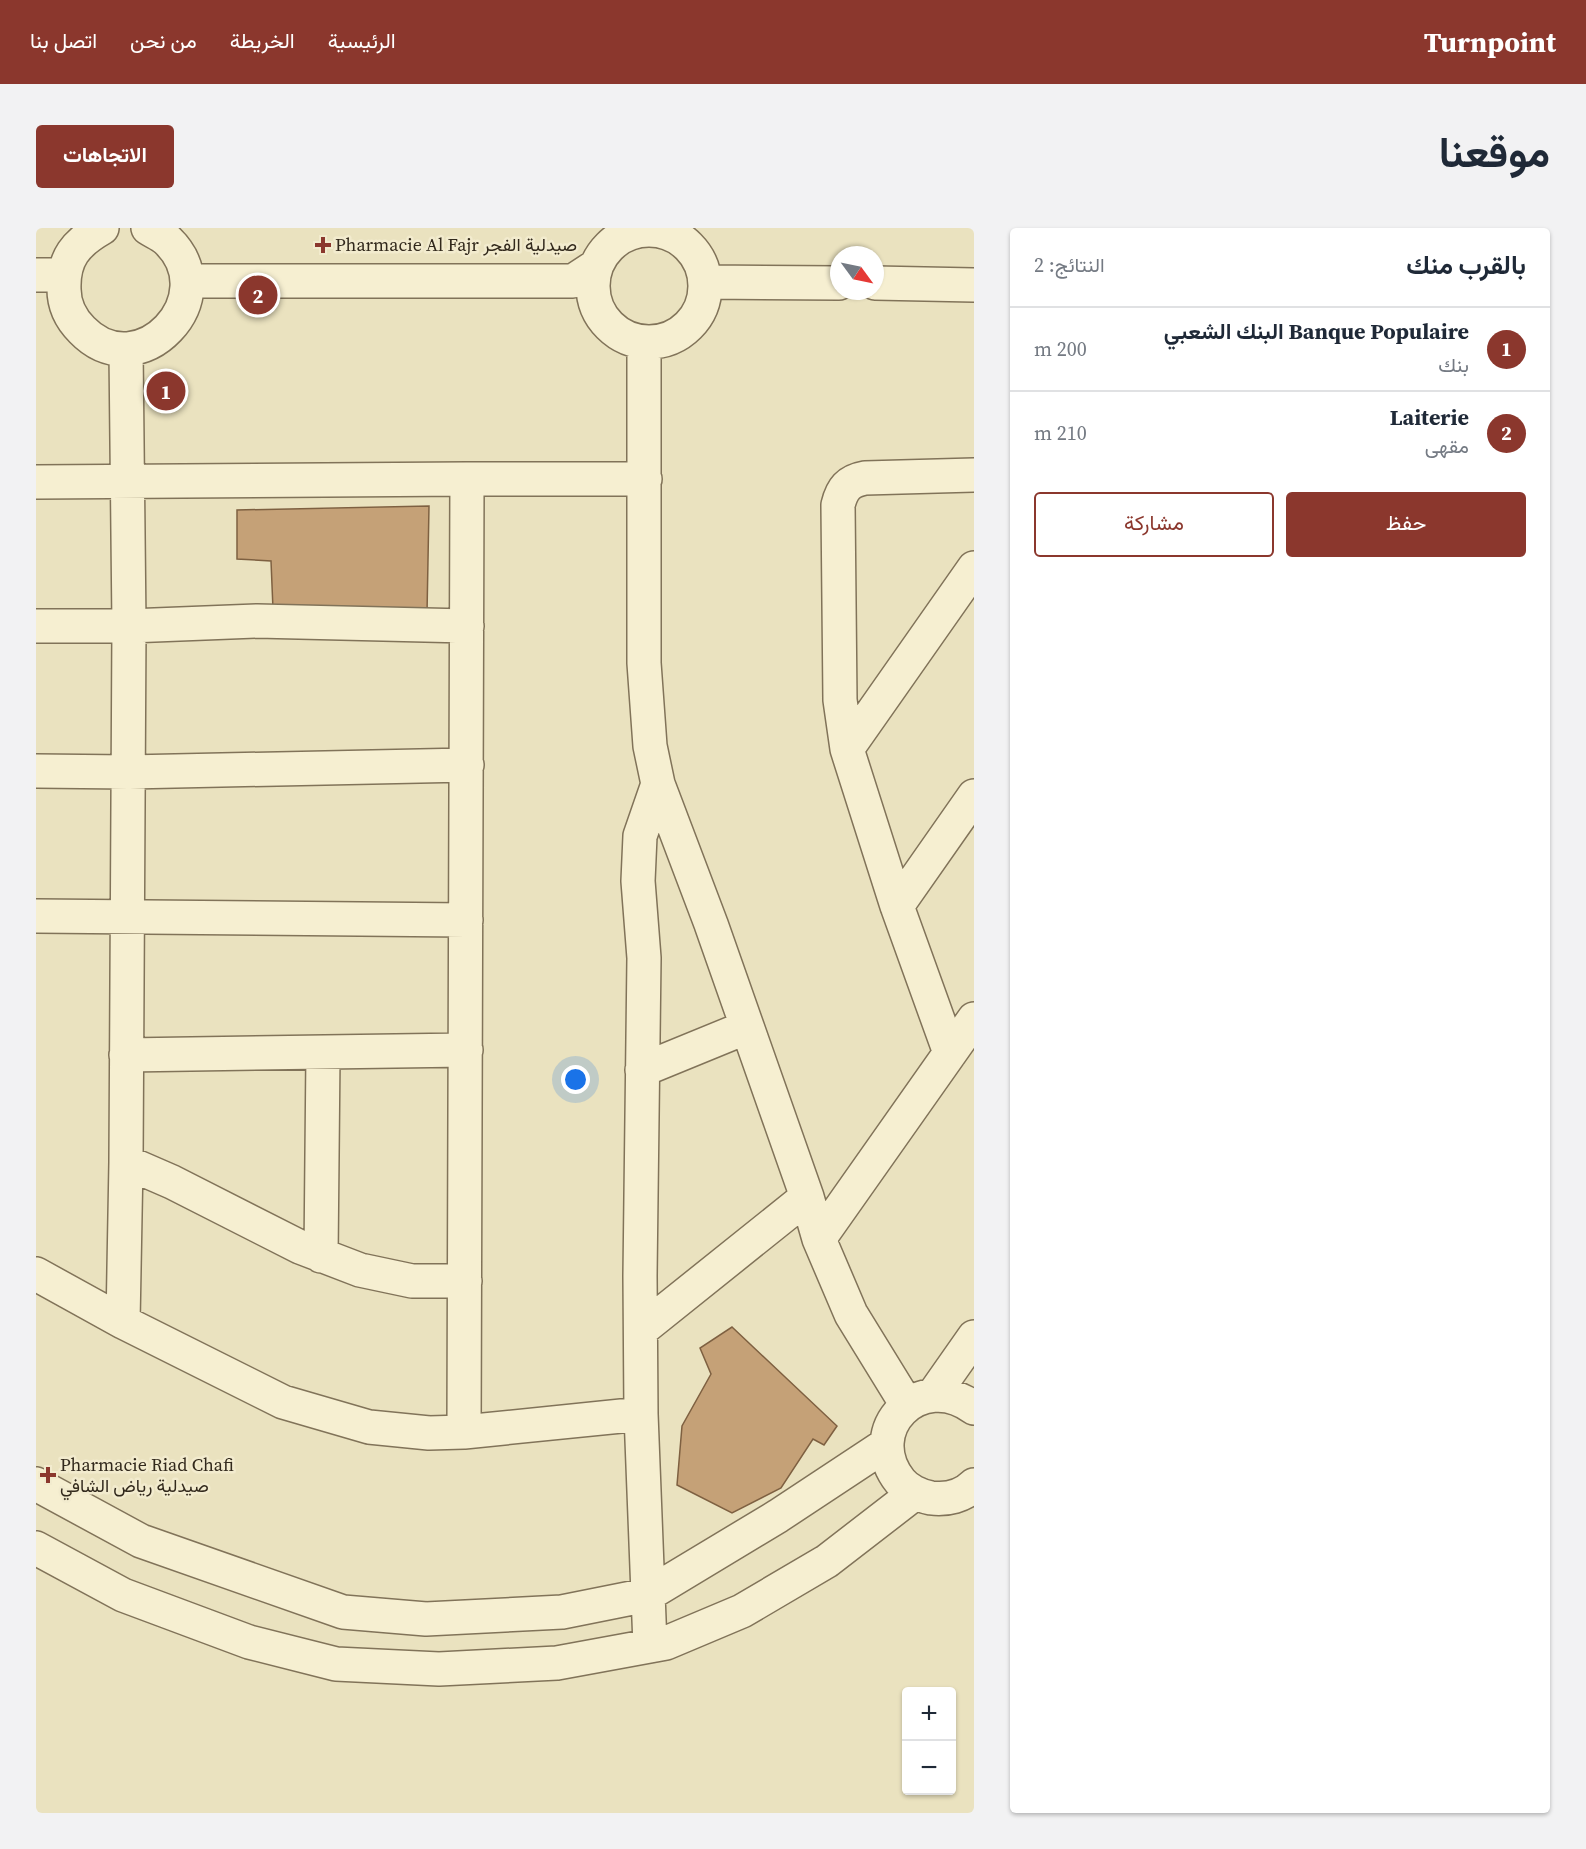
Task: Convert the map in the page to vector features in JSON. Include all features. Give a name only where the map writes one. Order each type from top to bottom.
[{"type":"street","points":[[102,228],[84,238],[71,255],[50,275],[64,299],[72,321],[89,338],[110,347],[126,350],[156,340],[173,325],[184,304],[187,280],[181,258],[167,239],[148,228]]},
{"type":"street","points":[[646,229],[667,232],[690,246],[700,261],[706,282],[703,307],[680,335],[664,341],[644,343],[624,336],[609,325],[597,311],[588,283],[607,247],[625,234],[646,229]]},
{"type":"street","points":[[187,280],[588,283]]},
{"type":"street","points":[[706,282],[830,283]]},
{"type":"street","points":[[884,283],[974,285]]},
{"type":"street","points":[[644,343],[645,675],[650,747],[658,784],[711,924],[807,1197],[819,1239],[851,1314],[921,1400]]},
{"type":"street","points":[[123,1322],[129,772],[126,350]]},
{"type":"street","points":[[950,1053],[897,906],[847,749],[840,700],[838,505],[841,494],[853,480],[974,475]]},
{"type":"street","points":[[36,482],[467,478],[645,479]]},
{"type":"street","points":[[464,1432],[467,478]]},
{"type":"street","points":[[847,749],[974,568]]},
{"type":"street","points":[[36,626],[129,626],[257,621],[467,626]]},
{"type":"street","points":[[36,771],[129,772],[467,765]]},
{"type":"street","points":[[650,1646],[641,1414],[640,1276],[644,958],[638,881],[640,836],[658,784]]},
{"type":"street","points":[[897,906],[974,796]]},
{"type":"street","points":[[36,916],[466,920]]},
{"type":"street","points":[[819,1239],[974,1019]]},
{"type":"street","points":[[642,1070],[747,1027]]},
{"type":"street","points":[[126,1055],[323,1054],[466,1050]]},
{"type":"street","points":[[321,1256],[323,1054]]},
{"type":"street","points":[[126,1162],[172,1182],[300,1247],[360,1270],[412,1281],[465,1281]]},
{"type":"street","points":[[641,1330],[807,1197]]},
{"type":"street","points":[[36,1274],[123,1322],[283,1402],[369,1427],[429,1433],[464,1432],[641,1414]]},
{"type":"street","points":[[974,1337],[921,1400],[897,1416],[890,1429],[887,1444],[888,1459],[894,1473],[915,1493],[929,1498],[944,1499],[958,1495],[974,1485]]},
{"type":"street","points":[[921,1400],[949,1395],[963,1400],[974,1408]]},
{"type":"street","points":[[36,1484],[141,1541],[343,1612],[426,1619],[562,1612],[647,1595],[778,1516],[887,1444]]},
{"type":"street","points":[[36,1548],[123,1595],[249,1642],[336,1664],[439,1669],[557,1663],[666,1643],[742,1611],[827,1561],[915,1493]]},
{"type":"building","points":[[429,506],[427,614],[273,609],[271,561],[237,559],[237,510]]},
{"type":"building","points":[[732,1327],[837,1426],[824,1445],[813,1439],[781,1488],[732,1513],[677,1485],[682,1426],[711,1374],[700,1348]]},
{"type":"place","name":"Pharmacie Al Fajr صيدلية الفجر","points":[[323,245]]},
{"type":"place","name":"Laiterie","points":[[258,295]]},
{"type":"place","name":"Banque Populaire البنك الشعبي","points":[[166,391]]},
{"type":"place","name":"Pharmacie Riad Chafi صيدلية رياض الشافي","points":[[48,1475]]}]
